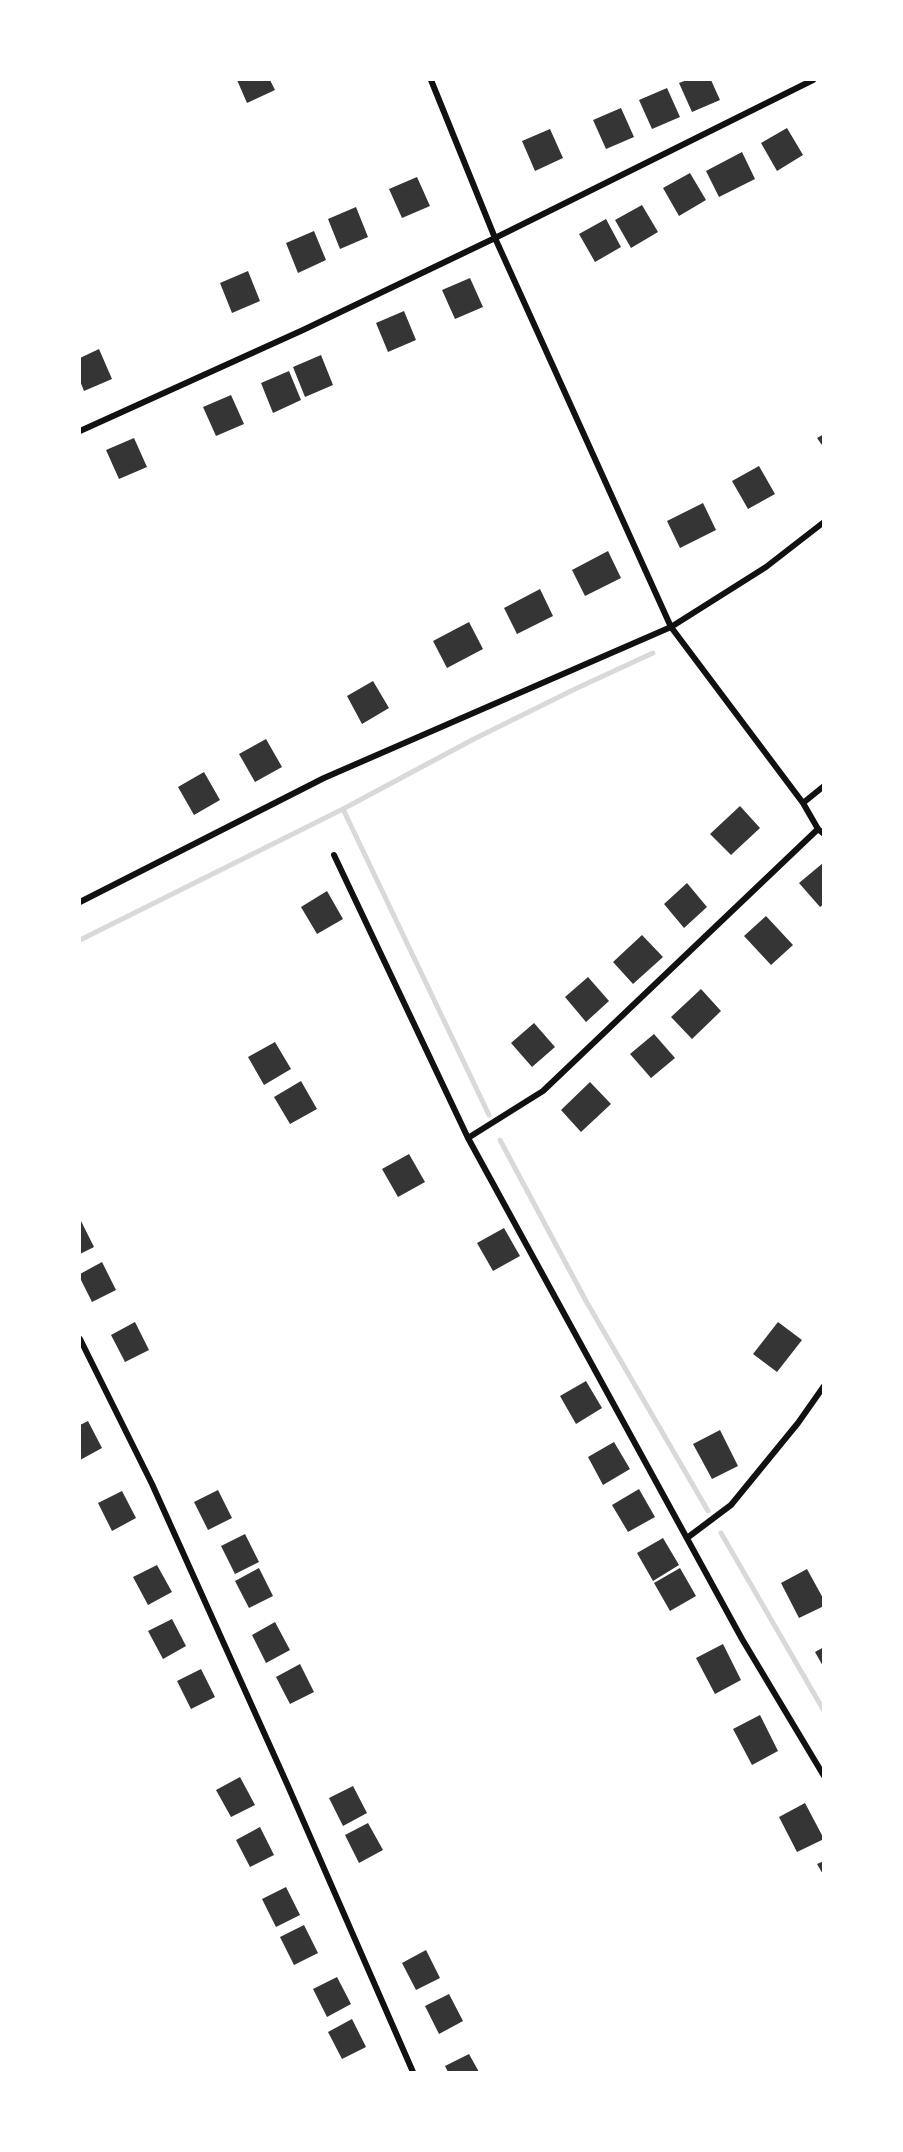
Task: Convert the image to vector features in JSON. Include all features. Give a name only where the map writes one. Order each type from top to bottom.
[{"type":"street","points":[[431,80],[495,238],[671,627],[803,803],[821,832],[543,1092],[468,1138]]},
{"type":"street","points":[[80,431],[303,330],[495,238],[813,80]]},
{"type":"street","points":[[80,902],[324,778],[671,627],[766,567],[824,522]]},
{"type":"street","points":[[803,803],[824,786]]},
{"type":"street","points":[[334,855],[468,1138],[741,1639],[824,1776]]},
{"type":"street","points":[[80,1339],[157,1495],[288,1786],[413,2073]]},
{"type":"street","points":[[687,1538],[731,1505],[798,1423],[824,1386]]},
{"type":"building","points":[[237,80],[270,80],[275,90],[247,103]]},
{"type":"building","points":[[687,80],[711,80],[720,100],[692,112],[679,83]]},
{"type":"building","points":[[667,88],[680,117],[652,129],[639,100]]},
{"type":"building","points":[[621,108],[634,137],[606,149],[593,120]]},
{"type":"building","points":[[787,128],[803,155],[777,171],[761,143]]},
{"type":"building","points":[[550,129],[563,158],[535,171],[522,141]]},
{"type":"building","points":[[742,152],[755,179],[719,197],[706,171]]},
{"type":"building","points":[[690,173],[706,200],[679,216],[663,188]]},
{"type":"building","points":[[417,177],[430,206],[402,218],[389,189]]},
{"type":"building","points":[[642,205],[658,232],[631,248],[615,220]]},
{"type":"building","points":[[356,207],[368,237],[340,249],[328,219]]},
{"type":"building","points":[[606,219],[621,247],[595,262],[579,234]]},
{"type":"building","points":[[314,231],[326,260],[298,273],[286,243]]},
{"type":"building","points":[[248,271],[260,301],[232,313],[220,283]]},
{"type":"building","points":[[470,278],[483,307],[455,319],[442,290]]},
{"type":"building","points":[[404,311],[416,340],[388,352],[376,323]]},
{"type":"building","points":[[99,349],[112,379],[84,391],[80,381],[80,358]]},
{"type":"building","points":[[321,355],[333,385],[305,397],[293,367]]},
{"type":"building","points":[[289,371],[301,400],[273,413],[261,383]]},
{"type":"building","points":[[231,395],[244,424],[216,436],[203,407]]},
{"type":"building","points":[[824,434],[824,448],[817,438]]},
{"type":"building","points":[[134,438],[147,467],[119,479],[106,450]]},
{"type":"building","points":[[759,466],[775,494],[748,509],[732,481]]},
{"type":"building","points":[[703,503],[716,530],[680,548],[667,521]]},
{"type":"building","points":[[608,551],[621,578],[585,596],[572,570]]},
{"type":"building","points":[[540,589],[553,616],[517,634],[504,608]]},
{"type":"building","points":[[469,622],[483,649],[447,668],[433,641]]},
{"type":"building","points":[[373,681],[389,708],[362,724],[347,696]]},
{"type":"building","points":[[266,739],[282,767],[255,782],[239,754]]},
{"type":"building","points":[[204,772],[220,800],[194,815],[178,787]]},
{"type":"building","points":[[740,806],[760,828],[731,855],[710,834]]},
{"type":"building","points":[[823,863],[824,904],[820,907],[799,883]]},
{"type":"building","points":[[687,883],[707,907],[684,928],[664,904]]},
{"type":"building","points":[[327,891],[343,919],[317,934],[301,907]]},
{"type":"building","points":[[766,916],[793,945],[771,965],[744,936]]},
{"type":"building","points":[[642,935],[663,957],[633,984],[613,962]]},
{"type":"building","points":[[588,977],[609,1001],[586,1022],[565,997]]},
{"type":"building","points":[[701,989],[721,1011],[692,1039],[671,1017]]},
{"type":"building","points":[[534,1023],[555,1047],[532,1067],[511,1043]]},
{"type":"building","points":[[654,1034],[675,1058],[651,1078],[630,1054]]},
{"type":"building","points":[[275,1042],[291,1069],[264,1085],[248,1057]]},
{"type":"building","points":[[301,1081],[317,1109],[290,1124],[274,1097]]},
{"type":"building","points":[[590,1082],[611,1104],[581,1132],[561,1110]]},
{"type":"building","points":[[409,1154],[425,1182],[398,1197],[382,1169]]},
{"type":"building","points":[[80,1219],[94,1247],[80,1254]]},
{"type":"building","points":[[504,1228],[520,1256],[493,1271],[477,1243]]},
{"type":"building","points":[[102,1262],[116,1290],[92,1302],[80,1274]]},
{"type":"building","points":[[135,1322],[149,1350],[125,1362],[111,1335]]},
{"type":"building","points":[[778,1322],[802,1340],[777,1372],[753,1354]]},
{"type":"building","points":[[586,1381],[602,1408],[576,1424],[560,1396]]},
{"type":"building","points":[[88,1421],[102,1448],[80,1460],[80,1425]]},
{"type":"building","points":[[720,1430],[738,1466],[712,1479],[693,1444]]},
{"type":"building","points":[[614,1442],[630,1469],[603,1485],[588,1457]]},
{"type":"building","points":[[639,1489],[655,1517],[628,1532],[612,1505]]},
{"type":"building","points":[[218,1490],[232,1518],[208,1530],[194,1502]]},
{"type":"building","points":[[122,1491],[136,1518],[112,1531],[98,1503]]},
{"type":"building","points":[[245,1534],[259,1562],[235,1574],[221,1546]]},
{"type":"building","points":[[663,1538],[679,1565],[653,1581],[637,1553]]},
{"type":"building","points":[[157,1565],[172,1592],[148,1605],[133,1577]]},
{"type":"building","points":[[259,1568],[273,1596],[249,1608],[235,1581]]},
{"type":"building","points":[[680,1568],[696,1596],[670,1611],[654,1583]]},
{"type":"building","points":[[807,1569],[824,1600],[824,1606],[799,1618],[781,1583]]},
{"type":"building","points":[[172,1619],[186,1646],[163,1659],[148,1631]]},
{"type":"building","points":[[275,1622],[290,1650],[266,1663],[252,1635]]},
{"type":"building","points":[[723,1644],[741,1680],[715,1694],[696,1658]]},
{"type":"building","points":[[824,1647],[824,1668],[815,1652]]},
{"type":"building","points":[[300,1664],[314,1692],[290,1704],[276,1677]]},
{"type":"building","points":[[201,1669],[215,1697],[191,1709],[177,1681]]},
{"type":"building","points":[[760,1715],[778,1751],[752,1765],[733,1729]]},
{"type":"building","points":[[240,1777],[255,1805],[231,1817],[216,1790]]},
{"type":"building","points":[[353,1786],[367,1813],[343,1826],[329,1798]]},
{"type":"building","points":[[805,1803],[824,1839],[797,1852],[779,1817]]},
{"type":"building","points":[[368,1823],[383,1850],[359,1863],[345,1835]]},
{"type":"building","points":[[260,1827],[274,1855],[250,1867],[236,1840]]},
{"type":"building","points":[[824,1861],[824,1876],[817,1864]]},
{"type":"building","points":[[286,1887],[300,1915],[276,1927],[262,1899]]},
{"type":"building","points":[[304,1925],[318,1953],[294,1965],[280,1937]]},
{"type":"building","points":[[426,1950],[440,1978],[416,1990],[402,1963]]},
{"type":"building","points":[[337,1977],[351,2004],[327,2017],[313,1989]]},
{"type":"building","points":[[449,1994],[463,2021],[439,2034],[425,2006]]},
{"type":"building","points":[[352,2019],[366,2047],[342,2059],[328,2032]]},
{"type":"building","points":[[469,2054],[479,2072],[448,2072],[445,2066]]},
{"type":"waterway","points":[[80,940],[343,809],[472,740],[653,653]]},
{"type":"waterway","points":[[343,809],[489,1115]]},
{"type":"waterway","points":[[500,1140],[586,1301],[708,1511]]},
{"type":"waterway","points":[[721,1533],[824,1711]]}]
